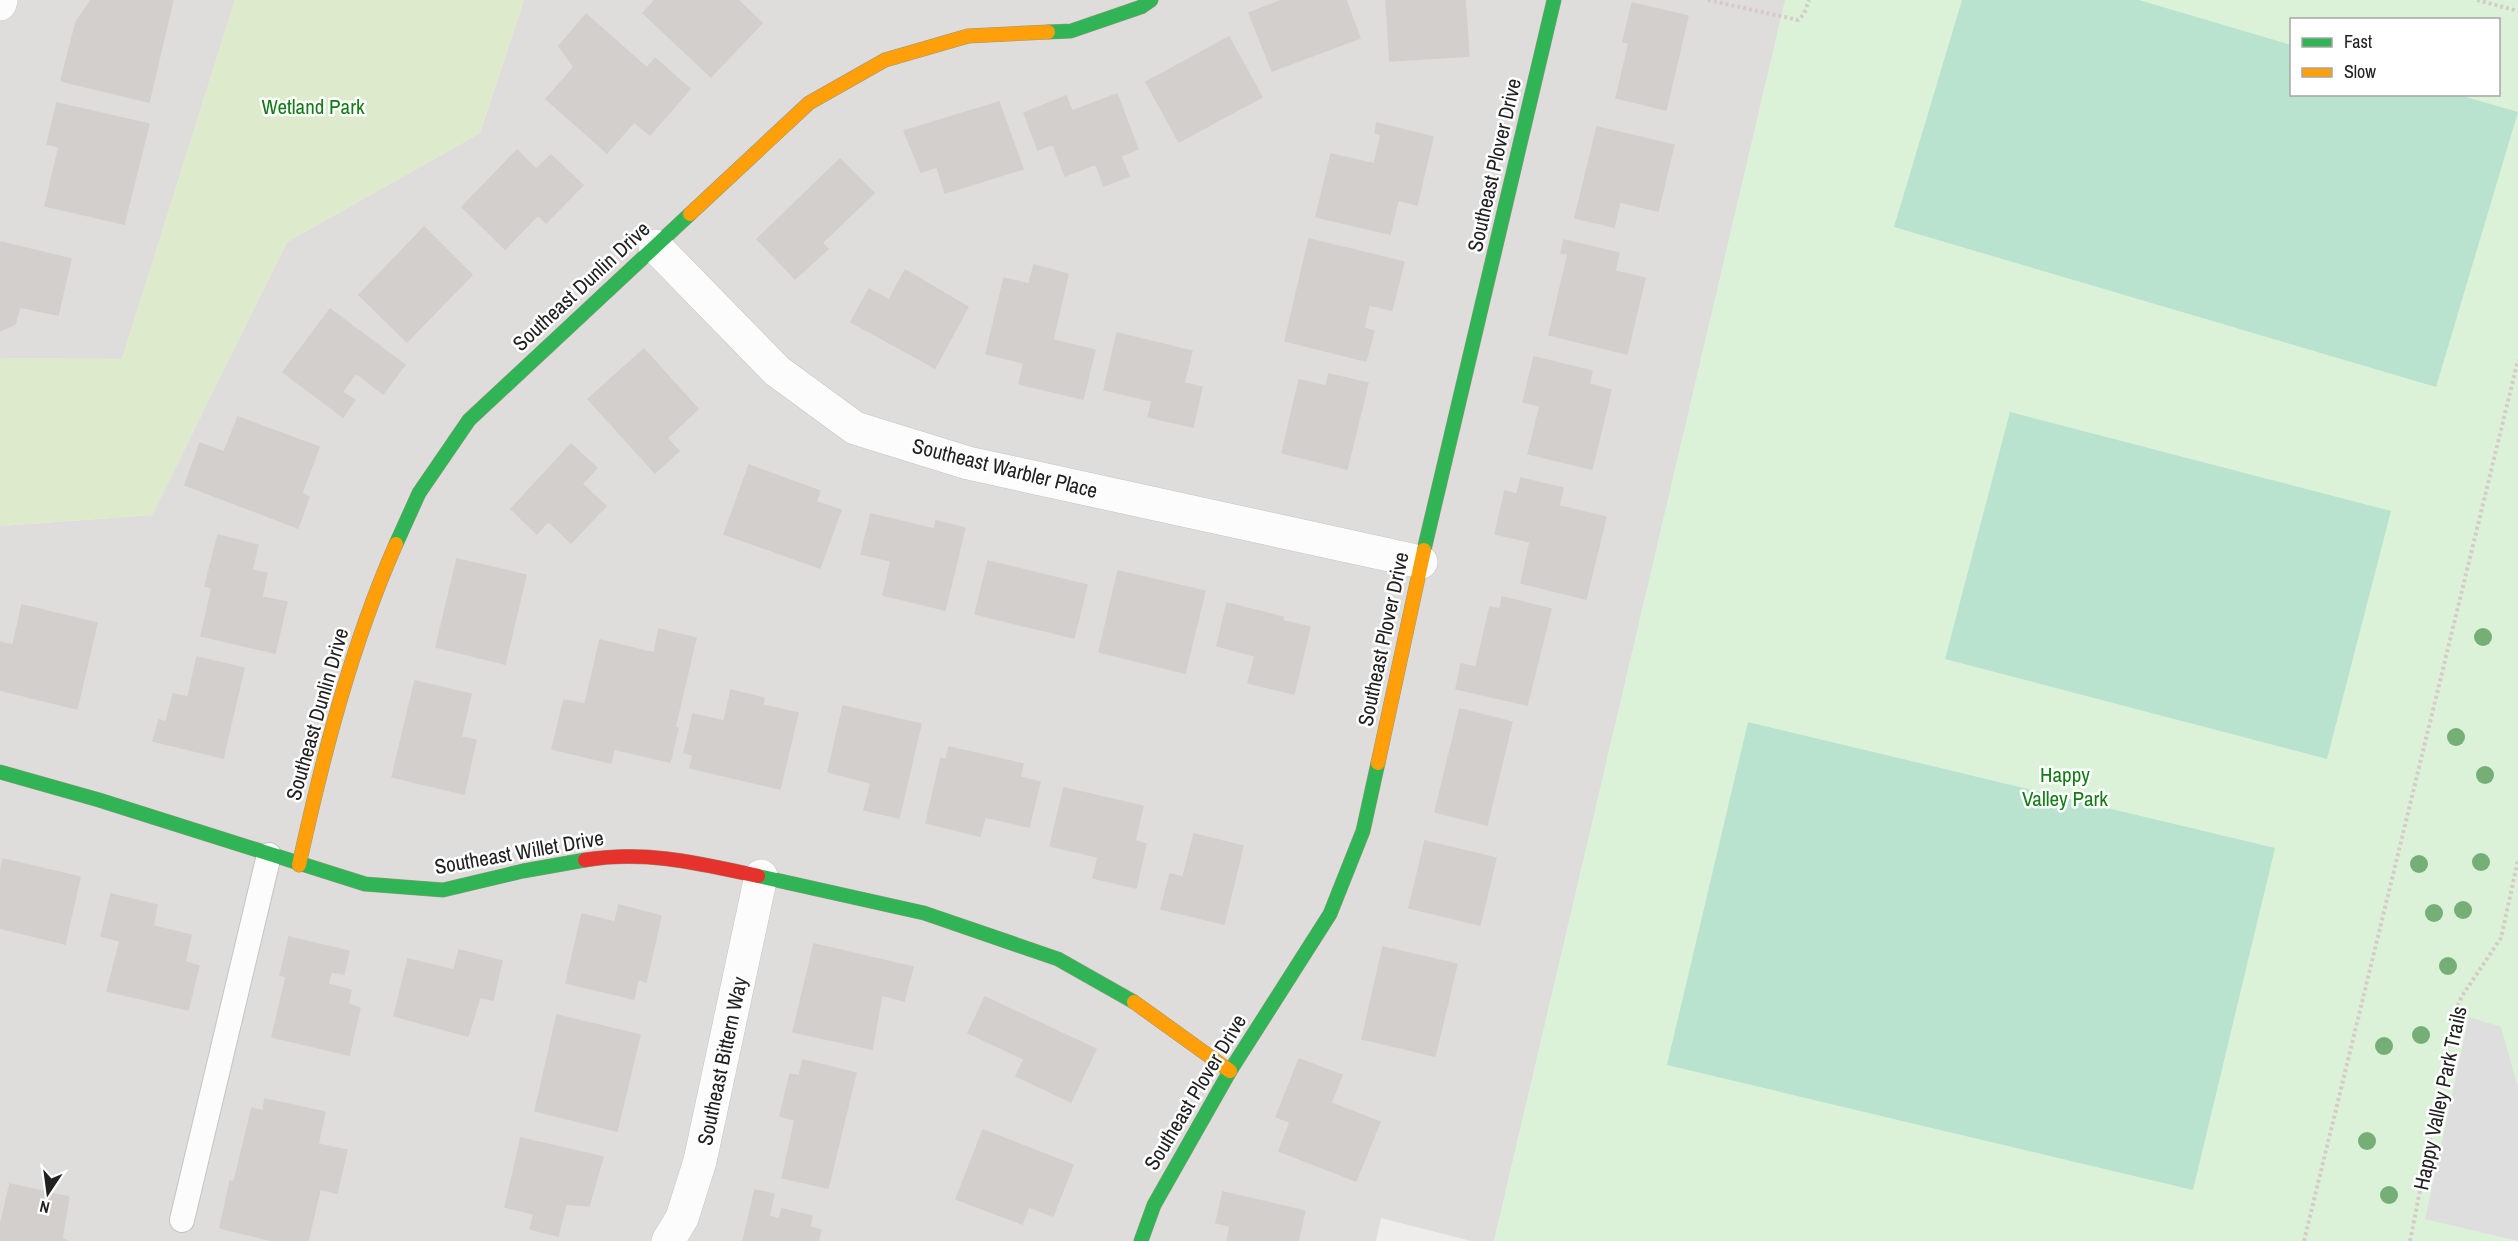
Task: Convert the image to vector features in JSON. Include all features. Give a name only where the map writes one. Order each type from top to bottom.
[{"type":"street","name":"Southeast Dunlin Drive","points":[[298,865],[332,727],[378,585],[419,493],[469,420],[809,102],[885,60],[968,36],[1071,31],[1142,7],[1150,0]]},
{"type":"street","name":"Southeast Plover Drive","points":[[1141,1241],[1154,1205],[1230,1071],[1330,914],[1363,831],[1421,562],[1554,0]]},
{"type":"street","name":"Southeast Warbler Place","points":[[656,246],[777,371],[855,428],[968,463],[1421,562]]},
{"type":"street","name":"Southeast Willet Drive","points":[[0,772],[99,800],[298,865],[365,884],[443,890],[524,871],[610,856],[675,858],[924,914],[1058,959],[1140,1005],[1230,1071]]},
{"type":"street","name":"Southeast Bittern Way","points":[[668,1241],[682,1218],[700,1161],[761,876]]},
{"type":"lane","points":[[182,1220],[269,855]]},
{"type":"path","points":[[1708,0],[1798,20],[1804,14],[1809,0]]},
{"type":"path","points":[[2477,0],[2518,11]]},
{"type":"path","points":[[2304,1241],[2518,360]]},
{"type":"path","name":"Happy Valley Park Trails","points":[[2410,1241],[2456,1010],[2462,996],[2501,938],[2518,860]]},
{"type":"shaded area","points":[[0,0],[235,0],[122,359],[0,358]]},
{"type":"shaded area","points":[[524,0],[1786,0],[1494,1241],[1471,1241],[1381,1218],[1376,1241],[0,1241],[0,526],[152,515],[287,242],[480,133]]},
{"type":"shaded area","points":[[2469,1017],[2501,1027],[2518,1087],[2518,1241],[2425,1219]]},
{"type":"green space","name":"Wetland Park","points":[[235,0],[524,0],[480,133],[287,242],[152,515],[0,526],[0,358],[122,359]]},
{"type":"green space","name":"Happy Valley Park","points":[[1785,0],[2518,0],[2518,1241],[1494,1241]]},
{"type":"green space","points":[[1962,0],[2139,0],[2290,45],[2290,96],[2462,96],[2518,112],[2436,387],[1894,227]]},
{"type":"green space","points":[[2010,412],[2391,511],[2327,759],[1945,659]]},
{"type":"green space","points":[[1748,722],[2275,848],[2193,1190],[1667,1065]]},
{"type":"building","points":[[91,0],[173,0],[149,102],[61,81],[76,22]]},
{"type":"building","points":[[655,0],[738,0],[762,23],[711,77],[643,13]]},
{"type":"building","points":[[1282,0],[1346,0],[1360,38],[1272,71],[1249,13]]},
{"type":"building","points":[[1386,0],[1465,0],[1469,56],[1390,61]]},
{"type":"building","points":[[1632,3],[1688,16],[1666,110],[1616,98],[1629,43],[1623,42]]},
{"type":"building","points":[[586,14],[647,68],[655,58],[690,89],[650,135],[634,122],[607,153],[546,99],[574,67],[559,46]]},
{"type":"building","points":[[1229,37],[1262,97],[1179,142],[1146,82]]},
{"type":"building","points":[[1117,94],[1138,149],[1121,156],[1129,176],[1104,186],[1096,164],[1065,176],[1053,144],[1038,150],[1024,113],[1066,96],[1072,111]]},
{"type":"building","points":[[999,102],[1023,169],[945,193],[937,167],[921,172],[904,131]]},
{"type":"building","points":[[57,103],[149,124],[124,224],[45,206],[59,147],[47,144]]},
{"type":"building","points":[[1377,123],[1433,137],[1417,205],[1398,200],[1390,234],[1316,217],[1331,154],[1374,164],[1381,135],[1375,133]]},
{"type":"building","points":[[1597,127],[1674,145],[1658,211],[1620,202],[1614,227],[1575,218]]},
{"type":"building","points":[[517,150],[536,169],[551,155],[583,185],[546,223],[538,215],[505,249],[462,207]]},
{"type":"building","points":[[840,159],[874,193],[822,243],[828,249],[795,279],[757,239]]},
{"type":"building","points":[[424,227],[472,275],[407,342],[359,295]]},
{"type":"building","points":[[1309,239],[1404,262],[1392,310],[1369,305],[1364,328],[1374,331],[1366,361],[1285,341]]},
{"type":"building","points":[[1564,240],[1619,253],[1615,271],[1645,278],[1627,354],[1549,335],[1568,254],[1561,253]]},
{"type":"building","points":[[1,242],[71,259],[58,315],[20,307],[15,324],[0,331]]},
{"type":"building","points":[[1034,265],[1068,274],[1053,340],[1095,350],[1083,399],[1019,384],[1024,363],[986,354],[1004,278],[1029,284]]},
{"type":"building","points":[[905,270],[968,307],[935,368],[851,322],[869,289],[889,300]]},
{"type":"building","points":[[330,309],[405,365],[383,394],[356,373],[342,392],[355,400],[343,417],[283,372]]},
{"type":"building","points":[[1117,333],[1192,351],[1184,383],[1202,387],[1193,427],[1148,417],[1152,401],[1104,390]]},
{"type":"building","points":[[644,349],[698,409],[667,438],[679,451],[655,473],[588,399]]},
{"type":"building","points":[[1534,357],[1592,371],[1589,384],[1611,390],[1592,469],[1528,454],[1540,406],[1523,402]]},
{"type":"building","points":[[1329,374],[1368,383],[1347,469],[1282,453],[1299,380],[1326,386]]},
{"type":"building","points":[[238,417],[319,447],[302,493],[309,497],[298,528],[185,485],[200,443],[224,452]]},
{"type":"building","points":[[571,444],[597,468],[582,484],[606,506],[571,543],[548,521],[537,534],[511,509]]},
{"type":"building","points":[[749,465],[820,491],[816,502],[841,510],[820,568],[724,534]]},
{"type":"building","points":[[1521,478],[1563,488],[1559,506],[1606,517],[1586,599],[1521,583],[1530,542],[1495,534],[1505,491],[1517,494]]},
{"type":"building","points":[[871,514],[934,529],[936,521],[965,528],[945,610],[883,595],[891,561],[861,554]]},
{"type":"building","points":[[218,535],[258,545],[252,570],[267,573],[262,597],[287,602],[275,653],[201,636],[212,588],[205,586]]},
{"type":"building","points":[[457,559],[526,575],[505,664],[436,647]]},
{"type":"building","points":[[988,561],[1087,585],[1074,638],[975,614]]},
{"type":"building","points":[[1118,571],[1205,591],[1185,673],[1099,652]]},
{"type":"building","points":[[1502,597],[1551,609],[1527,705],[1456,689],[1461,664],[1476,667],[1490,607],[1500,609]]},
{"type":"building","points":[[1227,603],[1283,617],[1283,621],[1310,627],[1294,694],[1248,683],[1255,656],[1217,646]]},
{"type":"building","points":[[22,605],[97,623],[77,709],[0,690],[0,642],[13,645]]},
{"type":"building","points":[[659,629],[696,638],[675,727],[678,728],[670,762],[614,749],[611,763],[552,749],[564,700],[585,704],[600,640],[654,653]]},
{"type":"building","points":[[197,657],[244,668],[223,758],[153,741],[159,720],[166,722],[173,694],[188,697]]},
{"type":"building","points":[[415,681],[471,694],[461,737],[476,740],[464,794],[392,777]]},
{"type":"building","points":[[731,690],[764,698],[763,705],[798,713],[780,789],[690,768],[693,755],[684,753],[693,714],[724,721]]},
{"type":"building","points":[[843,706],[921,724],[899,818],[864,810],[871,783],[828,772]]},
{"type":"building","points":[[1460,709],[1512,722],[1487,825],[1435,812]]},
{"type":"building","points":[[949,747],[1023,764],[1020,777],[1040,782],[1029,827],[985,817],[980,836],[926,823],[941,758],[946,760]]},
{"type":"building","points":[[1064,788],[1143,806],[1135,841],[1146,844],[1136,888],[1093,878],[1098,857],[1050,846]]},
{"type":"building","points":[[1194,834],[1243,846],[1224,924],[1161,909],[1170,874],[1183,877]]},
{"type":"building","points":[[1425,841],[1496,858],[1480,925],[1409,908]]},
{"type":"building","points":[[3,859],[80,877],[65,944],[0,928],[0,873]]},
{"type":"building","points":[[111,894],[157,905],[153,926],[191,935],[185,962],[199,966],[188,1010],[107,991],[120,941],[101,936]]},
{"type":"building","points":[[619,905],[661,916],[646,982],[638,979],[634,999],[566,983],[582,914],[615,922]]},
{"type":"building","points":[[289,937],[349,951],[344,974],[331,972],[328,984],[351,990],[348,1004],[360,1008],[349,1055],[272,1037],[286,977],[280,975]]},
{"type":"building","points":[[814,944],[913,967],[904,1001],[882,995],[872,1049],[793,1032]]},
{"type":"building","points":[[1383,947],[1457,964],[1435,1056],[1362,1039]]},
{"type":"building","points":[[459,950],[502,961],[493,1000],[480,997],[468,1036],[394,1016],[408,959],[454,970]]},
{"type":"building","points":[[985,997],[1096,1049],[1071,1102],[1016,1076],[1024,1059],[968,1033]]},
{"type":"building","points":[[557,1015],[640,1035],[617,1131],[535,1111]]},
{"type":"building","points":[[1299,1059],[1342,1075],[1331,1103],[1380,1122],[1356,1181],[1279,1151],[1290,1122],[1276,1117]]},
{"type":"building","points":[[803,1060],[856,1073],[828,1188],[782,1178],[795,1120],[780,1116],[790,1074],[799,1076]]},
{"type":"building","points":[[265,1099],[325,1112],[318,1144],[347,1150],[337,1193],[320,1189],[308,1241],[274,1241],[220,1228],[230,1181],[234,1182],[252,1108],[263,1111]]},
{"type":"building","points":[[983,1130],[1073,1165],[1053,1216],[1029,1207],[1022,1224],[956,1199]]},
{"type":"building","points":[[521,1138],[603,1157],[589,1206],[566,1204],[558,1236],[530,1229],[534,1214],[505,1207]]},
{"type":"building","points":[[10,1184],[69,1197],[62,1239],[68,1241],[0,1241],[0,1226]]},
{"type":"building","points":[[755,1190],[774,1194],[769,1216],[779,1219],[782,1209],[812,1216],[810,1227],[821,1230],[818,1241],[743,1241]]},
{"type":"building","points":[[1223,1192],[1305,1211],[1298,1241],[1227,1241],[1230,1226],[1216,1223]]},
{"type":"traffic: fast","points":[[1048,32],[1071,31],[1141,7],[1151,0]]},
{"type":"traffic: fast","points":[[1424,550],[1554,0]]},
{"type":"traffic: fast","points":[[396,544],[419,493],[469,420],[690,214]]},
{"type":"traffic: fast","points":[[1141,1241],[1154,1205],[1230,1071],[1330,914],[1363,831],[1378,763]]},
{"type":"traffic: fast","points":[[0,772],[99,800],[365,884],[443,890],[523,871],[585,860]]},
{"type":"traffic: fast","points":[[758,876],[924,913],[1058,959],[1134,1002]]},
{"type":"traffic: slow","points":[[690,214],[809,103],[885,60],[968,36],[1048,32]]},
{"type":"traffic: slow","points":[[299,865],[318,783],[352,662],[396,544]]},
{"type":"traffic: slow","points":[[1378,763],[1424,550]]},
{"type":"traffic: slow","points":[[1134,1002],[1230,1071]]},
{"type":"traffic: jam","points":[[585,860],[607,857],[651,857],[758,876]]}]
